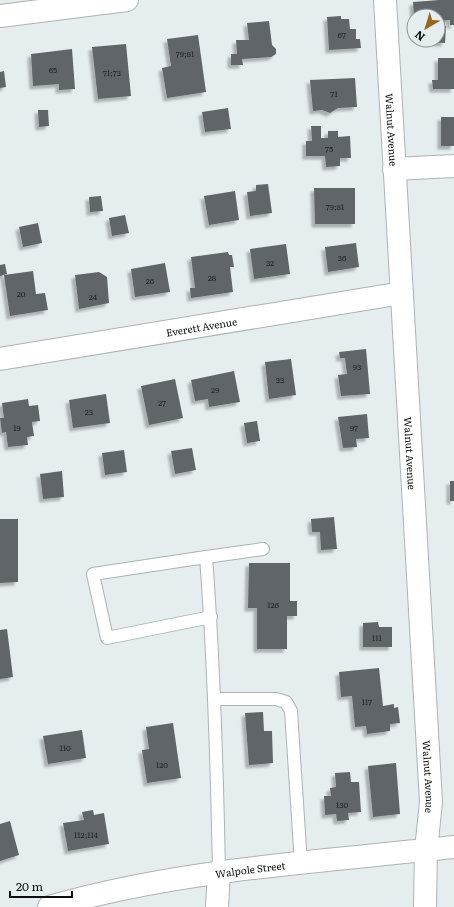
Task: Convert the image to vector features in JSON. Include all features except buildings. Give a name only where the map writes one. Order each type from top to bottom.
[{"type":"street","points":[[0,16],[127,0]]},
{"type":"street","name":"Walnut Avenue","points":[[385,0],[431,802],[426,850],[425,907]]},
{"type":"street","points":[[394,169],[454,166]]},
{"type":"street","name":"Everett Avenue","points":[[0,359],[402,293]]},
{"type":"street","name":"Walpole Street","points":[[49,907],[78,898],[219,873],[454,847]]},
{"type":"street","points":[[217,907],[219,873]]},
{"type":"lane","points":[[211,616],[107,638],[93,574],[206,556],[263,549]]},
{"type":"lane","points":[[206,556],[211,616],[215,699],[219,873]]},
{"type":"lane","points":[[215,699],[276,699],[286,702],[291,711],[301,864]]}]
